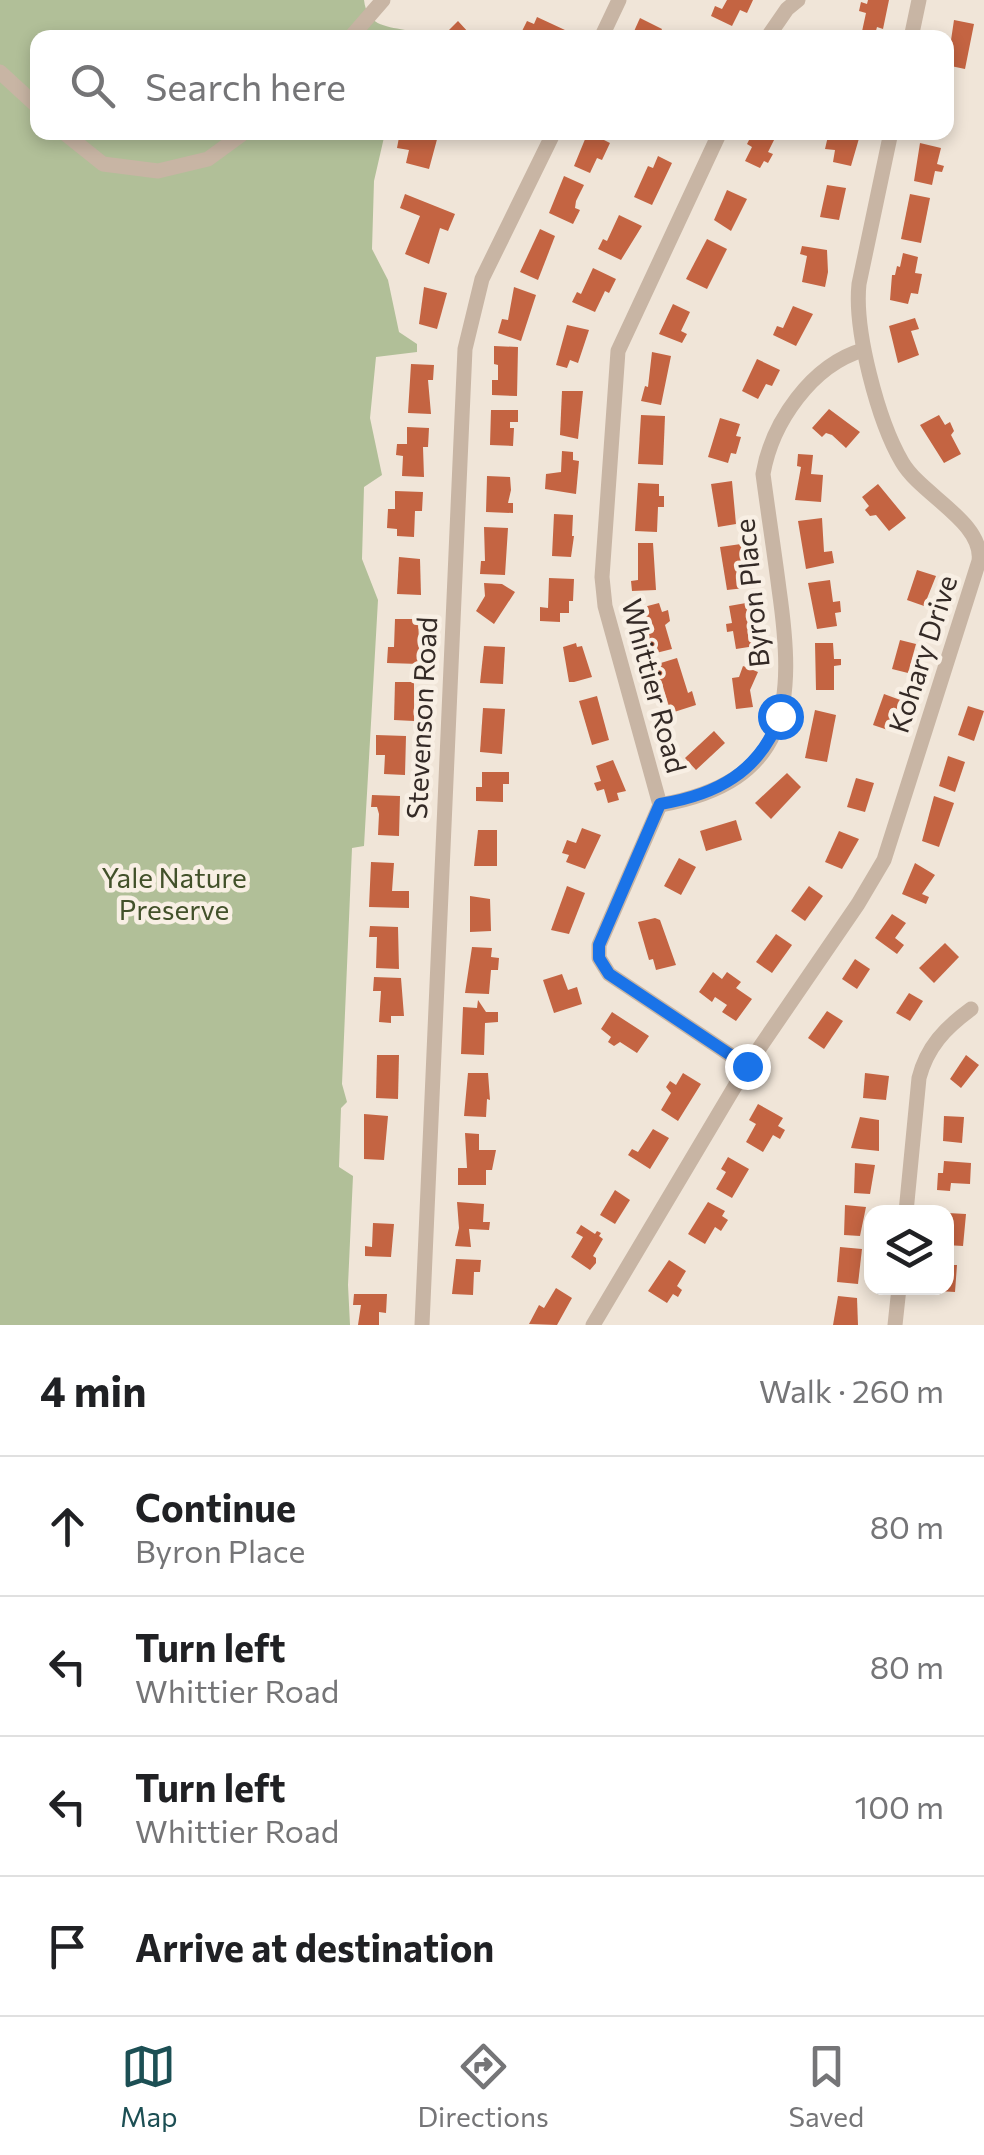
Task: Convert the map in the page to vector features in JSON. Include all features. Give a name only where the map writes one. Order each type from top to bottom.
[{"type":"street","points":[[605,30],[619,0]]},
{"type":"street","points":[[772,30],[786,9],[798,0]]},
{"type":"street","points":[[913,30],[919,0]]},
{"type":"street","points":[[357,30],[378,5]]},
{"type":"street","points":[[0,72],[30,100]]},
{"type":"street","points":[[73,140],[103,164],[158,171],[208,160],[234,140]]},
{"type":"street","name":"Stevenson Road","points":[[422,1325],[466,348],[482,278],[550,140]]},
{"type":"street","name":"Whittier Road","points":[[716,140],[624,334],[615,378],[602,577],[604,606],[660,804],[599,945],[599,958],[609,974],[747,1066]]},
{"type":"street","name":"Kohary Drive","points":[[593,1325],[747,1066],[884,860],[979,562],[978,544],[970,530],[920,486],[900,460],[863,350],[857,318],[858,295],[889,140]]},
{"type":"street","name":"Byron Place","points":[[660,804],[693,799],[724,786],[752,764],[774,732],[784,698],[788,653],[763,474],[767,451],[796,401],[845,355],[863,350]]},
{"type":"street","points":[[907,1205],[924,1058],[943,1032],[970,1009]]},
{"type":"street","points":[[895,1325],[898,1295]]},
{"type":"green space","name":"Yale Nature Preserve","points":[[0,0],[364,0],[373,19],[405,30],[30,30],[30,140],[383,140],[374,181],[372,249],[388,280],[399,332],[417,344],[417,352],[376,357],[370,418],[382,475],[364,487],[362,559],[378,600],[364,846],[352,848],[342,1084],[347,1102],[341,1108],[339,1167],[353,1176],[350,1325],[0,1325]]},
{"type":"building","points":[[727,0],[753,0],[747,13],[740,10],[732,26],[711,16],[715,6],[722,9]]},
{"type":"building","points":[[868,0],[889,0],[883,29],[862,30],[866,13],[859,11],[861,2],[867,4]]},
{"type":"building","points":[[537,17],[565,30],[522,30],[527,21],[534,24]]},
{"type":"building","points":[[640,18],[662,29],[662,30],[635,30]]},
{"type":"building","points":[[954,20],[974,24],[965,69],[954,67]]},
{"type":"building","points":[[458,21],[466,30],[449,30]]},
{"type":"building","points":[[398,140],[437,140],[429,169],[406,163],[409,150],[397,148]]},
{"type":"building","points":[[585,140],[610,143],[590,173],[574,166]]},
{"type":"building","points":[[749,140],[774,140],[768,163],[764,161],[760,168],[745,161],[752,147],[747,144]]},
{"type":"building","points":[[827,140],[859,140],[851,166],[833,162],[835,150],[825,149]]},
{"type":"building","points":[[920,143],[941,148],[937,164],[944,166],[942,172],[935,171],[932,185],[914,181]]},
{"type":"building","points":[[658,156],[672,163],[652,205],[634,197],[648,166],[653,168]]},
{"type":"building","points":[[564,176],[584,185],[576,201],[575,208],[580,210],[573,224],[549,213]]},
{"type":"building","points":[[827,185],[846,188],[839,220],[820,217]]},
{"type":"building","points":[[727,190],[747,199],[731,231],[714,220]]},
{"type":"building","points":[[405,194],[455,214],[448,231],[440,228],[429,264],[405,254],[420,216],[400,208]]},
{"type":"building","points":[[910,194],[930,198],[921,243],[901,239]]},
{"type":"building","points":[[619,215],[642,226],[621,260],[598,249],[603,239],[607,241]]},
{"type":"building","points":[[540,229],[555,236],[538,280],[520,272]]},
{"type":"building","points":[[707,239],[727,249],[707,289],[686,279]]},
{"type":"building","points":[[802,246],[827,250],[825,287],[802,282],[807,256],[800,254]]},
{"type":"building","points":[[903,253],[918,257],[915,273],[922,274],[918,294],[911,293],[908,304],[890,300],[892,275],[900,267]]},
{"type":"building","points":[[593,268],[616,279],[595,312],[572,302],[577,292],[581,294]]},
{"type":"building","points":[[424,287],[447,293],[437,329],[419,324]]},
{"type":"building","points":[[514,287],[536,295],[521,341],[498,333],[502,319],[508,320]]},
{"type":"building","points":[[673,304],[690,312],[681,331],[687,334],[682,343],[659,334]]},
{"type":"building","points":[[793,306],[813,314],[796,346],[773,335],[777,326],[783,328]]},
{"type":"building","points":[[915,318],[919,329],[911,331],[919,355],[898,363],[889,326]]},
{"type":"building","points":[[567,325],[589,330],[578,363],[570,360],[567,368],[556,365]]},
{"type":"building","points":[[494,346],[518,347],[517,396],[492,395],[492,380],[498,380]]},
{"type":"building","points":[[652,352],[671,356],[661,405],[641,401],[645,386],[648,387]]},
{"type":"building","points":[[757,359],[780,370],[772,386],[766,384],[758,399],[742,391]]},
{"type":"building","points":[[411,364],[434,365],[433,380],[428,380],[431,414],[408,413]]},
{"type":"building","points":[[562,391],[583,391],[578,439],[560,435]]},
{"type":"building","points":[[829,409],[860,432],[846,448],[832,435],[826,433],[822,437],[812,428]]},
{"type":"building","points":[[491,410],[518,410],[518,422],[510,422],[510,428],[514,428],[513,446],[490,445]]},
{"type":"building","points":[[641,415],[665,416],[663,465],[638,464]]},
{"type":"building","points":[[939,415],[945,425],[950,422],[954,431],[951,435],[961,454],[944,463],[920,425]]},
{"type":"building","points":[[720,418],[740,424],[736,454],[731,453],[728,463],[708,457]]},
{"type":"building","points":[[407,427],[429,428],[428,447],[423,447],[424,477],[402,476],[403,456],[396,455],[397,444],[407,444]]},
{"type":"building","points":[[562,451],[573,452],[573,460],[579,461],[576,494],[545,489],[546,474],[561,472]]},
{"type":"building","points":[[798,454],[813,455],[811,474],[823,475],[821,502],[795,500],[801,467],[797,466]]},
{"type":"building","points":[[487,476],[510,477],[508,503],[513,503],[513,513],[486,512]]},
{"type":"building","points":[[732,481],[736,524],[718,527],[711,484]]},
{"type":"building","points":[[638,483],[659,484],[659,496],[664,496],[664,507],[658,507],[657,532],[635,531]]},
{"type":"building","points":[[878,484],[906,518],[889,531],[876,515],[870,516],[865,510],[869,506],[862,497]]},
{"type":"building","points":[[395,491],[423,492],[422,511],[415,511],[414,537],[397,536],[397,529],[387,528],[388,509],[395,509]]},
{"type":"building","points":[[554,514],[573,515],[571,557],[552,556]]},
{"type":"building","points":[[822,518],[824,552],[832,551],[834,563],[806,569],[798,521]]},
{"type":"building","points":[[484,527],[508,528],[505,575],[480,574],[481,561],[485,561]]},
{"type":"building","points":[[638,543],[653,543],[656,590],[632,591],[631,581],[638,580]]},
{"type":"building","points":[[741,544],[745,588],[727,590],[720,547]]},
{"type":"building","points":[[399,557],[420,559],[421,595],[397,594]]},
{"type":"building","points":[[917,570],[936,576],[924,606],[907,600]]},
{"type":"building","points":[[549,578],[574,579],[573,601],[569,601],[569,613],[560,613],[560,622],[540,621],[540,607],[548,608]]},
{"type":"building","points":[[830,580],[833,602],[840,601],[841,612],[835,613],[837,626],[817,629],[808,583]]},
{"type":"building","points":[[484,583],[502,584],[515,592],[494,624],[476,611],[485,596]]},
{"type":"building","points":[[659,603],[662,612],[668,610],[670,621],[665,625],[672,649],[648,655],[636,609]]},
{"type":"building","points":[[746,603],[755,646],[736,649],[733,631],[727,632],[726,624],[732,623],[729,606]]},
{"type":"building","points":[[395,619],[418,619],[420,664],[387,663],[388,647],[394,647]]},
{"type":"building","points":[[900,640],[916,644],[908,673],[892,669]]},
{"type":"building","points":[[576,643],[577,647],[582,646],[592,677],[569,682],[563,647]]},
{"type":"building","points":[[815,643],[833,643],[834,659],[841,659],[841,665],[834,666],[834,690],[816,690]]},
{"type":"building","points":[[484,646],[505,647],[503,684],[480,683]]},
{"type":"building","points":[[677,658],[696,705],[671,713],[661,680],[656,681],[651,666]]},
{"type":"building","points":[[743,666],[758,672],[750,690],[753,707],[736,709],[732,678],[739,677]]},
{"type":"building","points":[[395,682],[414,682],[414,721],[394,720]]},
{"type":"building","points":[[884,694],[903,701],[891,731],[873,725]]},
{"type":"building","points":[[597,696],[609,740],[592,745],[579,701]]},
{"type":"building","points":[[968,706],[984,711],[974,741],[958,735]]},
{"type":"building","points":[[483,708],[505,709],[502,754],[480,752]]},
{"type":"building","points":[[815,710],[836,715],[827,762],[805,758]]},
{"type":"building","points":[[714,731],[725,743],[696,770],[685,758]]},
{"type":"building","points":[[376,735],[406,736],[405,775],[384,774],[385,755],[376,755]]},
{"type":"building","points":[[948,756],[965,762],[955,792],[939,786]]},
{"type":"building","points":[[613,760],[626,791],[617,793],[619,800],[608,803],[604,789],[597,791],[594,783],[601,781],[596,766]]},
{"type":"building","points":[[482,772],[509,772],[509,784],[503,784],[503,802],[476,801],[476,787],[482,787]]},
{"type":"building","points":[[787,773],[801,787],[771,819],[755,803]]},
{"type":"building","points":[[856,778],[874,783],[865,812],[847,807]]},
{"type":"building","points":[[372,795],[400,796],[399,836],[378,835],[379,814],[377,807],[371,807]]},
{"type":"building","points":[[934,796],[954,803],[939,847],[922,841]]},
{"type":"building","points":[[736,820],[742,840],[706,851],[700,831]]},
{"type":"building","points":[[582,828],[601,835],[585,869],[566,862],[569,855],[562,853],[567,840],[576,843]]},
{"type":"building","points":[[478,830],[497,830],[497,866],[474,866]]},
{"type":"building","points":[[839,831],[859,839],[842,869],[825,862]]},
{"type":"building","points":[[679,858],[696,867],[681,895],[664,886]]},
{"type":"building","points":[[371,862],[394,863],[392,891],[409,891],[409,908],[369,907]]},
{"type":"building","points":[[915,863],[935,875],[922,894],[929,897],[926,904],[902,894]]},
{"type":"building","points":[[567,886],[585,893],[569,934],[551,930]]},
{"type":"building","points":[[809,886],[823,896],[805,921],[791,911]]},
{"type":"building","points":[[470,896],[490,899],[491,931],[470,932]]},
{"type":"building","points":[[892,914],[906,923],[895,938],[904,945],[897,954],[875,938]]},
{"type":"building","points":[[660,920],[676,965],[656,970],[653,959],[649,960],[638,922]]},
{"type":"building","points":[[370,926],[398,927],[399,969],[376,968],[377,937],[369,937]]},
{"type":"building","points":[[776,934],[792,945],[772,973],[756,962]]},
{"type":"building","points":[[945,943],[959,957],[934,983],[919,968]]},
{"type":"building","points":[[472,947],[492,948],[491,957],[499,958],[498,970],[491,970],[489,994],[465,993]]},
{"type":"building","points":[[855,959],[870,969],[857,989],[842,979]]},
{"type":"building","points":[[713,972],[722,979],[727,972],[741,982],[736,988],[752,999],[736,1021],[722,1012],[727,1005],[715,997],[712,1002],[699,992]]},
{"type":"building","points":[[562,974],[568,990],[577,987],[582,1004],[554,1013],[543,980]]},
{"type":"building","points":[[374,977],[401,978],[404,1016],[391,1016],[391,1023],[379,1022],[381,991],[373,991]]},
{"type":"building","points":[[909,993],[923,1001],[910,1021],[896,1013]]},
{"type":"building","points":[[478,1000],[486,1012],[498,1012],[498,1022],[485,1023],[484,1055],[461,1054],[463,1007],[477,1008]]},
{"type":"building","points":[[827,1011],[843,1021],[824,1049],[808,1038]]},
{"type":"building","points":[[612,1012],[649,1036],[637,1053],[620,1042],[614,1046],[608,1042],[611,1037],[601,1029]]},
{"type":"building","points":[[377,1055],[399,1055],[398,1099],[376,1098]]},
{"type":"building","points":[[966,1055],[979,1065],[961,1088],[950,1079]]},
{"type":"building","points":[[468,1073],[488,1073],[490,1100],[487,1099],[486,1117],[464,1116]]},
{"type":"building","points":[[683,1073],[701,1084],[678,1121],[661,1110],[671,1093],[666,1087],[670,1081],[676,1085]]},
{"type":"building","points":[[865,1073],[889,1076],[886,1100],[863,1098]]},
{"type":"building","points":[[758,1104],[783,1118],[778,1126],[785,1130],[780,1139],[773,1135],[763,1152],[746,1142],[756,1124],[749,1120]]},
{"type":"building","points":[[364,1114],[388,1116],[384,1160],[364,1159]]},
{"type":"building","points":[[944,1116],[964,1117],[962,1143],[943,1141]]},
{"type":"building","points":[[860,1117],[879,1120],[879,1151],[851,1148]]},
{"type":"building","points":[[653,1129],[669,1138],[650,1169],[628,1155],[632,1149],[638,1152]]},
{"type":"building","points":[[465,1133],[479,1134],[479,1150],[496,1150],[492,1170],[486,1170],[486,1185],[458,1185],[458,1168],[467,1168]]},
{"type":"building","points":[[728,1157],[749,1169],[732,1198],[716,1189],[726,1172],[721,1169]]},
{"type":"building","points":[[944,1161],[971,1163],[970,1184],[951,1183],[950,1191],[937,1190],[938,1173],[943,1173]]},
{"type":"building","points":[[855,1163],[875,1165],[870,1194],[854,1193]]},
{"type":"building","points":[[615,1190],[630,1200],[615,1224],[600,1215]]},
{"type":"building","points":[[457,1202],[484,1204],[483,1222],[490,1222],[489,1230],[469,1229],[471,1247],[455,1246],[459,1228]]},
{"type":"building","points":[[708,1202],[725,1211],[722,1216],[728,1220],[721,1231],[715,1227],[705,1244],[688,1234]]},
{"type":"building","points":[[845,1205],[864,1207],[860,1236],[844,1235]]},
{"type":"building","points":[[954,1213],[966,1214],[963,1246],[954,1245]]},
{"type":"building","points":[[373,1223],[394,1224],[391,1257],[365,1256],[365,1246],[372,1247]]},
{"type":"building","points":[[581,1225],[595,1234],[601,1233],[603,1239],[590,1270],[571,1257],[583,1237],[576,1233]]},
{"type":"building","points":[[840,1247],[862,1249],[858,1284],[837,1282]]},
{"type":"building","points":[[456,1259],[481,1260],[480,1272],[474,1272],[473,1295],[452,1294]]},
{"type":"building","points":[[669,1260],[686,1271],[677,1286],[682,1290],[678,1297],[673,1294],[667,1303],[648,1291]]},
{"type":"building","points":[[556,1288],[572,1298],[557,1325],[529,1324],[539,1305],[544,1308]]},
{"type":"building","points":[[354,1294],[387,1294],[386,1313],[379,1312],[379,1325],[358,1325],[361,1305],[353,1305]]},
{"type":"building","points":[[838,1296],[857,1298],[858,1325],[833,1325]]},
{"type":"route","points":[[747,1066],[609,974],[599,958],[599,945],[660,804],[693,799],[724,786],[764,749],[780,716]]}]
